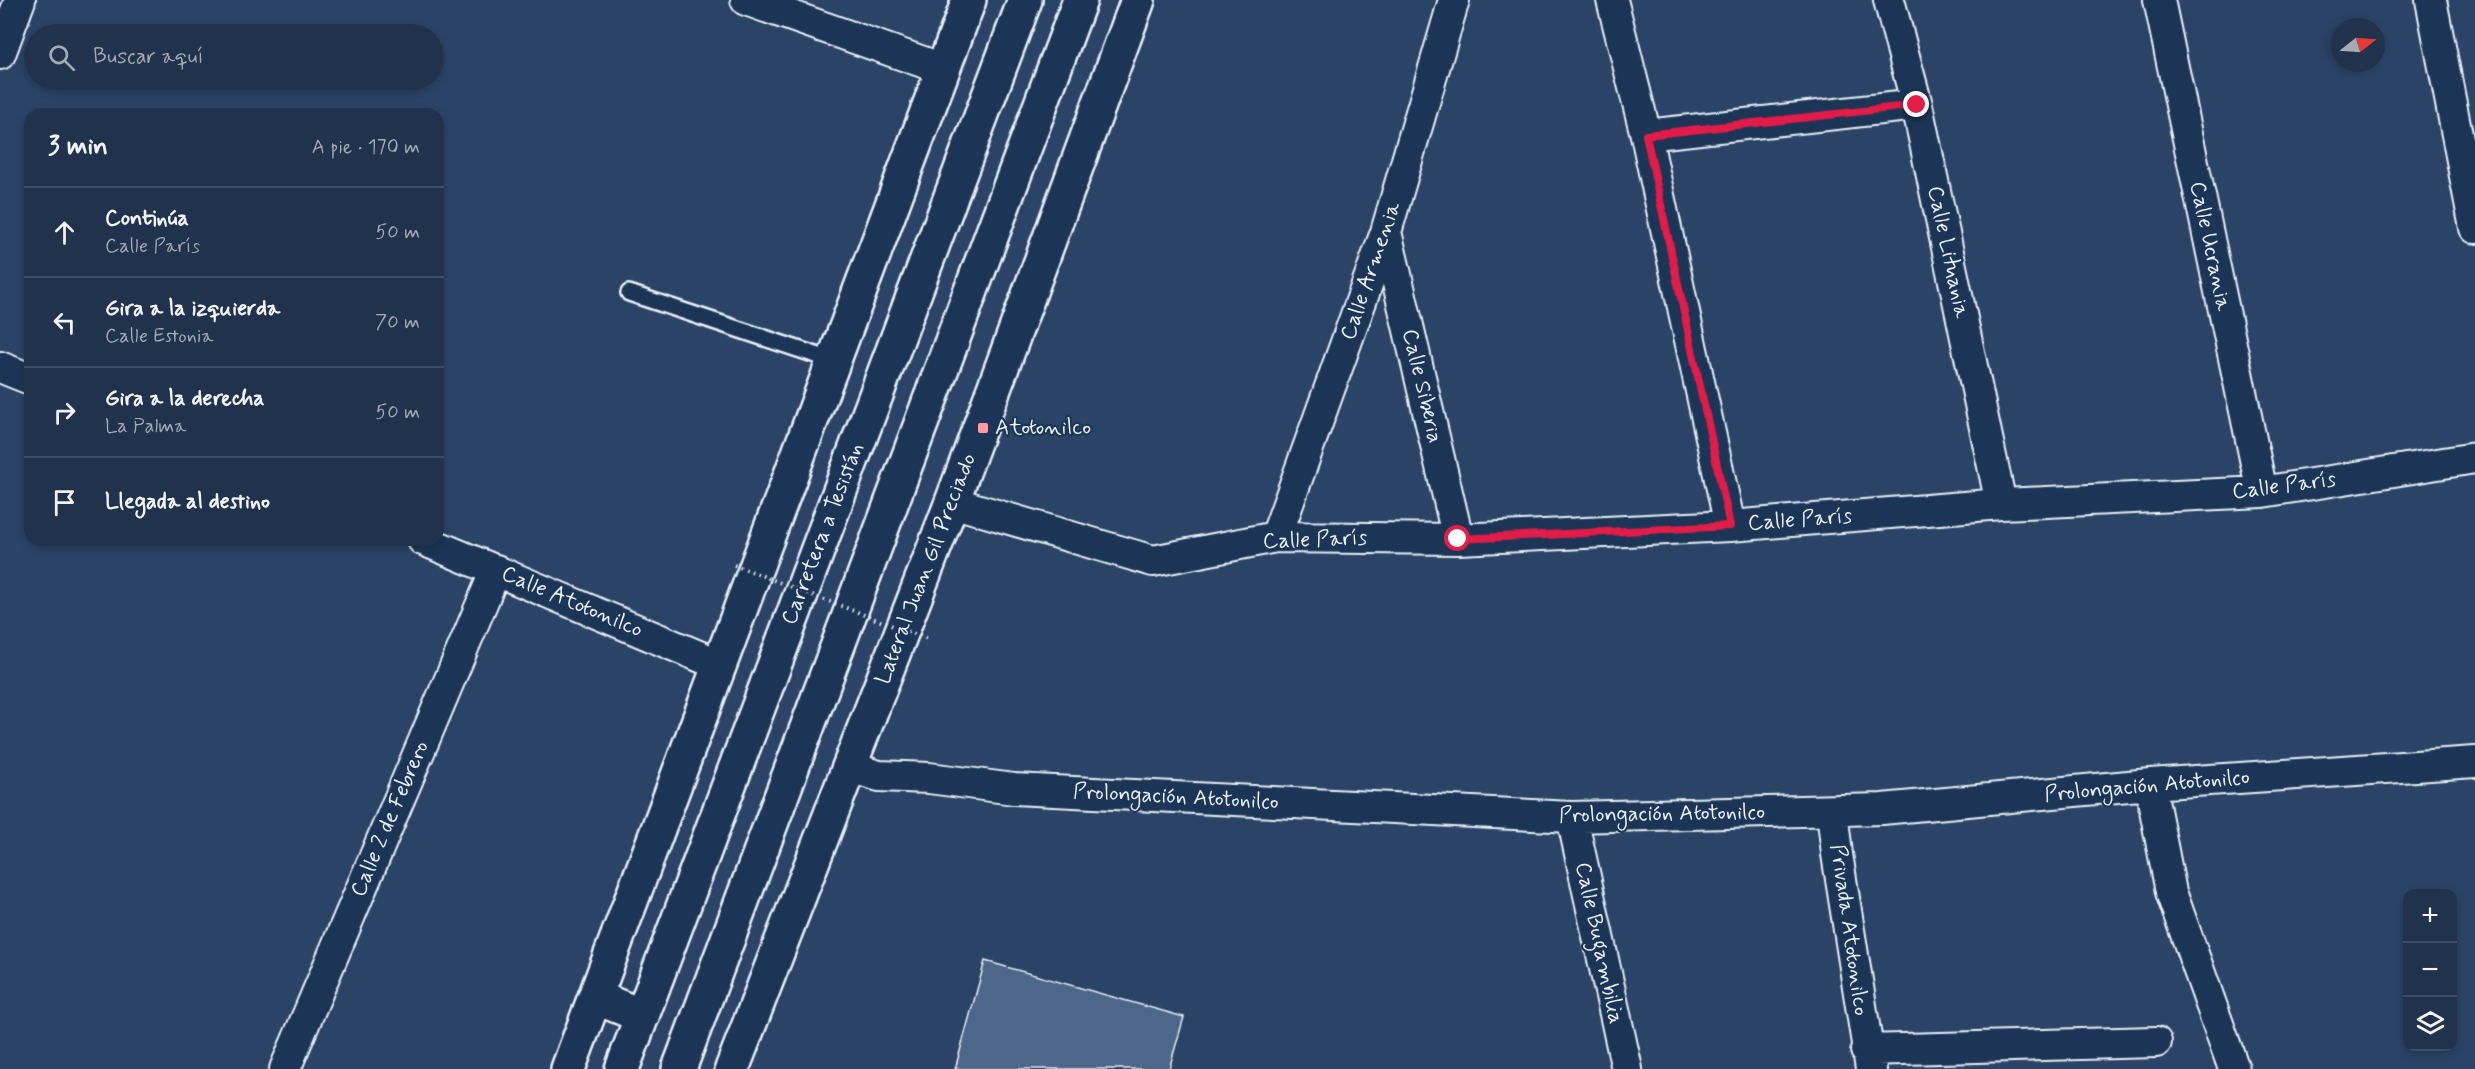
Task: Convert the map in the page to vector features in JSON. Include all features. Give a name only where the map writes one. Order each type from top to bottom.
[{"type":"main road","points":[[568,1069],[969,0]]},
{"type":"main road","name":"Carretera a Tesistán","points":[[622,1069],[1025,0]]},
{"type":"main road","points":[[679,1069],[1080,0]]},
{"type":"main road","name":"Lateral Juan Gil Preciado","points":[[732,1069],[952,502],[1138,0]]},
{"type":"main road","points":[[596,997],[642,1016]]},
{"type":"street","points":[[0,54],[20,0]]},
{"type":"street","points":[[746,0],[943,69]]},
{"type":"street","name":"Calle Armenia","points":[[1276,537],[1386,232],[1454,0]]},
{"type":"street","points":[[1612,0],[1646,135],[1730,526]]},
{"type":"street","name":"Calle Lituania","points":[[1889,0],[1917,105],[2001,504]]},
{"type":"street","name":"Calle Ucrania","points":[[2159,0],[2262,492]]},
{"type":"street","points":[[2432,0],[2475,228]]},
{"type":"street","points":[[1646,135],[1917,105]]},
{"type":"street","name":"Calle Siberia","points":[[1386,232],[1458,539]]},
{"type":"street","points":[[0,367],[24,377]]},
{"type":"street","name":"Calle París","points":[[952,502],[1153,561],[1276,537],[1458,539],[1730,526],[2001,504],[2262,492],[2475,458]]},
{"type":"street","name":"Calle Atotonilco","points":[[438,546],[720,665]]},
{"type":"street","name":"Calle 2 de Febrero","points":[[285,1069],[496,570]]},
{"type":"street","name":"Prolongación Atotonilco","points":[[849,767],[879,776],[929,778],[1014,789],[1572,817],[1882,809],[2150,784],[2475,762]]},
{"type":"street","points":[[2150,784],[2170,892],[2234,1069]]},
{"type":"street","name":"Privada Atotonilco","points":[[1832,811],[1869,1060],[2156,1042]]},
{"type":"street","name":"Calle Bugambilia","points":[[1572,817],[1626,1069]]},
{"type":"lane","points":[[629,293],[834,361]]},
{"type":"path","points":[[734,566],[930,640]]},
{"type":"building","points":[[985,961],[1184,1017],[1169,1069],[955,1069]]},
{"type":"place","name":"Atotonilco","points":[[983,428]]},
{"type":"route","points":[[1458,539],[1730,526],[1646,135],[1917,105]]}]
